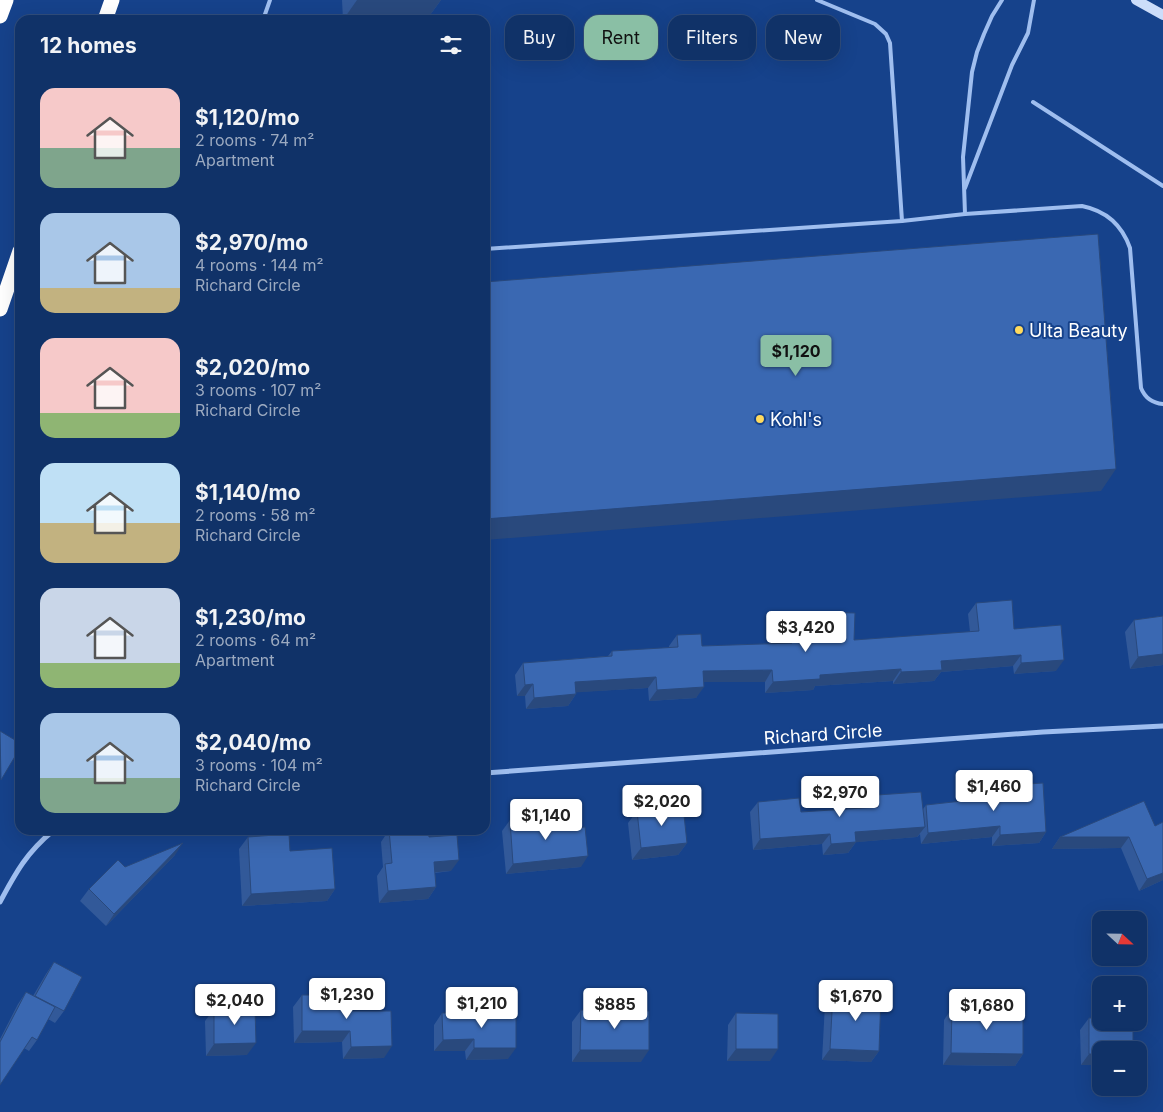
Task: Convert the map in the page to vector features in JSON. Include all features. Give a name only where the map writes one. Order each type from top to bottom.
[{"type":"highway","points":[[0,16],[6,0]]},
{"type":"highway","points":[[107,15],[112,0]]},
{"type":"highway","points":[[0,296],[15,262]]},
{"type":"highway","points":[[0,309],[15,266]]},
{"type":"main road","points":[[1136,0],[1163,16]]},
{"type":"street","name":"Richard Circle","points":[[490,773],[1043,732],[1163,726]]},
{"type":"street","points":[[0,902],[23,861],[48,835]]},
{"type":"lane","points":[[265,15],[270,0]]},
{"type":"lane","points":[[818,0],[875,24],[886,34],[890,43],[902,221]]},
{"type":"lane","points":[[965,214],[963,158],[972,72],[984,34],[1002,0]]},
{"type":"lane","points":[[964,190],[1012,65],[1028,33],[1034,0]]},
{"type":"lane","points":[[1033,102],[1163,186]]},
{"type":"lane","points":[[490,249],[902,221],[965,214],[1082,206],[1099,211],[1113,220],[1124,233],[1130,248],[1141,388],[1151,401],[1163,404]]},
{"type":"building","name":"Kohl's","points":[[1098,234],[1116,469],[490,519],[490,282]]},
{"type":"building","points":[[1012,600],[1014,629],[1061,625],[1064,660],[1021,663],[1021,655],[941,661],[942,670],[901,672],[901,669],[820,675],[820,679],[773,682],[772,670],[703,671],[704,687],[657,690],[656,677],[575,682],[576,694],[534,698],[533,684],[525,685],[523,663],[612,656],[612,651],[678,647],[677,635],[701,634],[702,646],[792,643],[790,614],[816,612],[855,613],[854,640],[979,631],[976,603]]},
{"type":"building","points":[[1163,616],[1163,654],[1138,657],[1134,620]]},
{"type":"building","points":[[0,731],[15,740],[15,756],[1,780]]},
{"type":"building","points":[[1043,783],[1046,832],[1000,835],[1000,826],[928,833],[926,805],[998,797],[997,786]]},
{"type":"building","points":[[921,792],[925,827],[855,832],[856,842],[831,844],[830,834],[760,839],[758,802],[799,798],[801,812],[878,807],[877,795]]},
{"type":"building","points":[[1144,801],[1155,826],[1163,822],[1163,873],[1147,879],[1129,837],[1060,837]]},
{"type":"building","points":[[683,806],[687,843],[641,848],[637,811]]},
{"type":"building","points":[[556,817],[557,829],[585,827],[588,856],[513,864],[510,820]]},
{"type":"building","points":[[289,835],[290,851],[332,848],[335,889],[251,894],[248,837]]},
{"type":"building","points":[[389,835],[429,835],[429,837],[457,835],[459,860],[434,862],[436,887],[388,891],[385,864],[392,863]]},
{"type":"building","points":[[183,843],[114,914],[89,889],[118,860],[125,867]]},
{"type":"building","points":[[54,962],[82,977],[64,1011],[35,996]]},
{"type":"building","points":[[26,992],[55,1007],[37,1040],[32,1037],[0,1085],[0,1042]]},
{"type":"building","points":[[833,993],[881,995],[879,1051],[830,1049]]},
{"type":"building","points":[[302,995],[351,995],[352,1011],[391,1011],[392,1046],[351,1047],[350,1031],[302,1031]]},
{"type":"building","points":[[255,1008],[256,1043],[214,1044],[214,1009]]},
{"type":"building","points":[[952,1008],[1023,1009],[1023,1054],[951,1053]]},
{"type":"building","points":[[581,1010],[649,1011],[649,1050],[580,1050]]},
{"type":"building","points":[[516,1012],[516,1048],[474,1048],[474,1039],[443,1040],[442,1013]]},
{"type":"building","points":[[736,1013],[778,1014],[778,1049],[736,1049]]},
{"type":"building","points":[[1089,1018],[1092,1018],[1092,1031],[1133,1031],[1133,1041],[1092,1041],[1092,1054],[1089,1054]]},
{"type":"place","name":"Ulta Beauty","points":[[1019,330]]},
{"type":"place","name":"Kohl's","points":[[760,419]]}]
